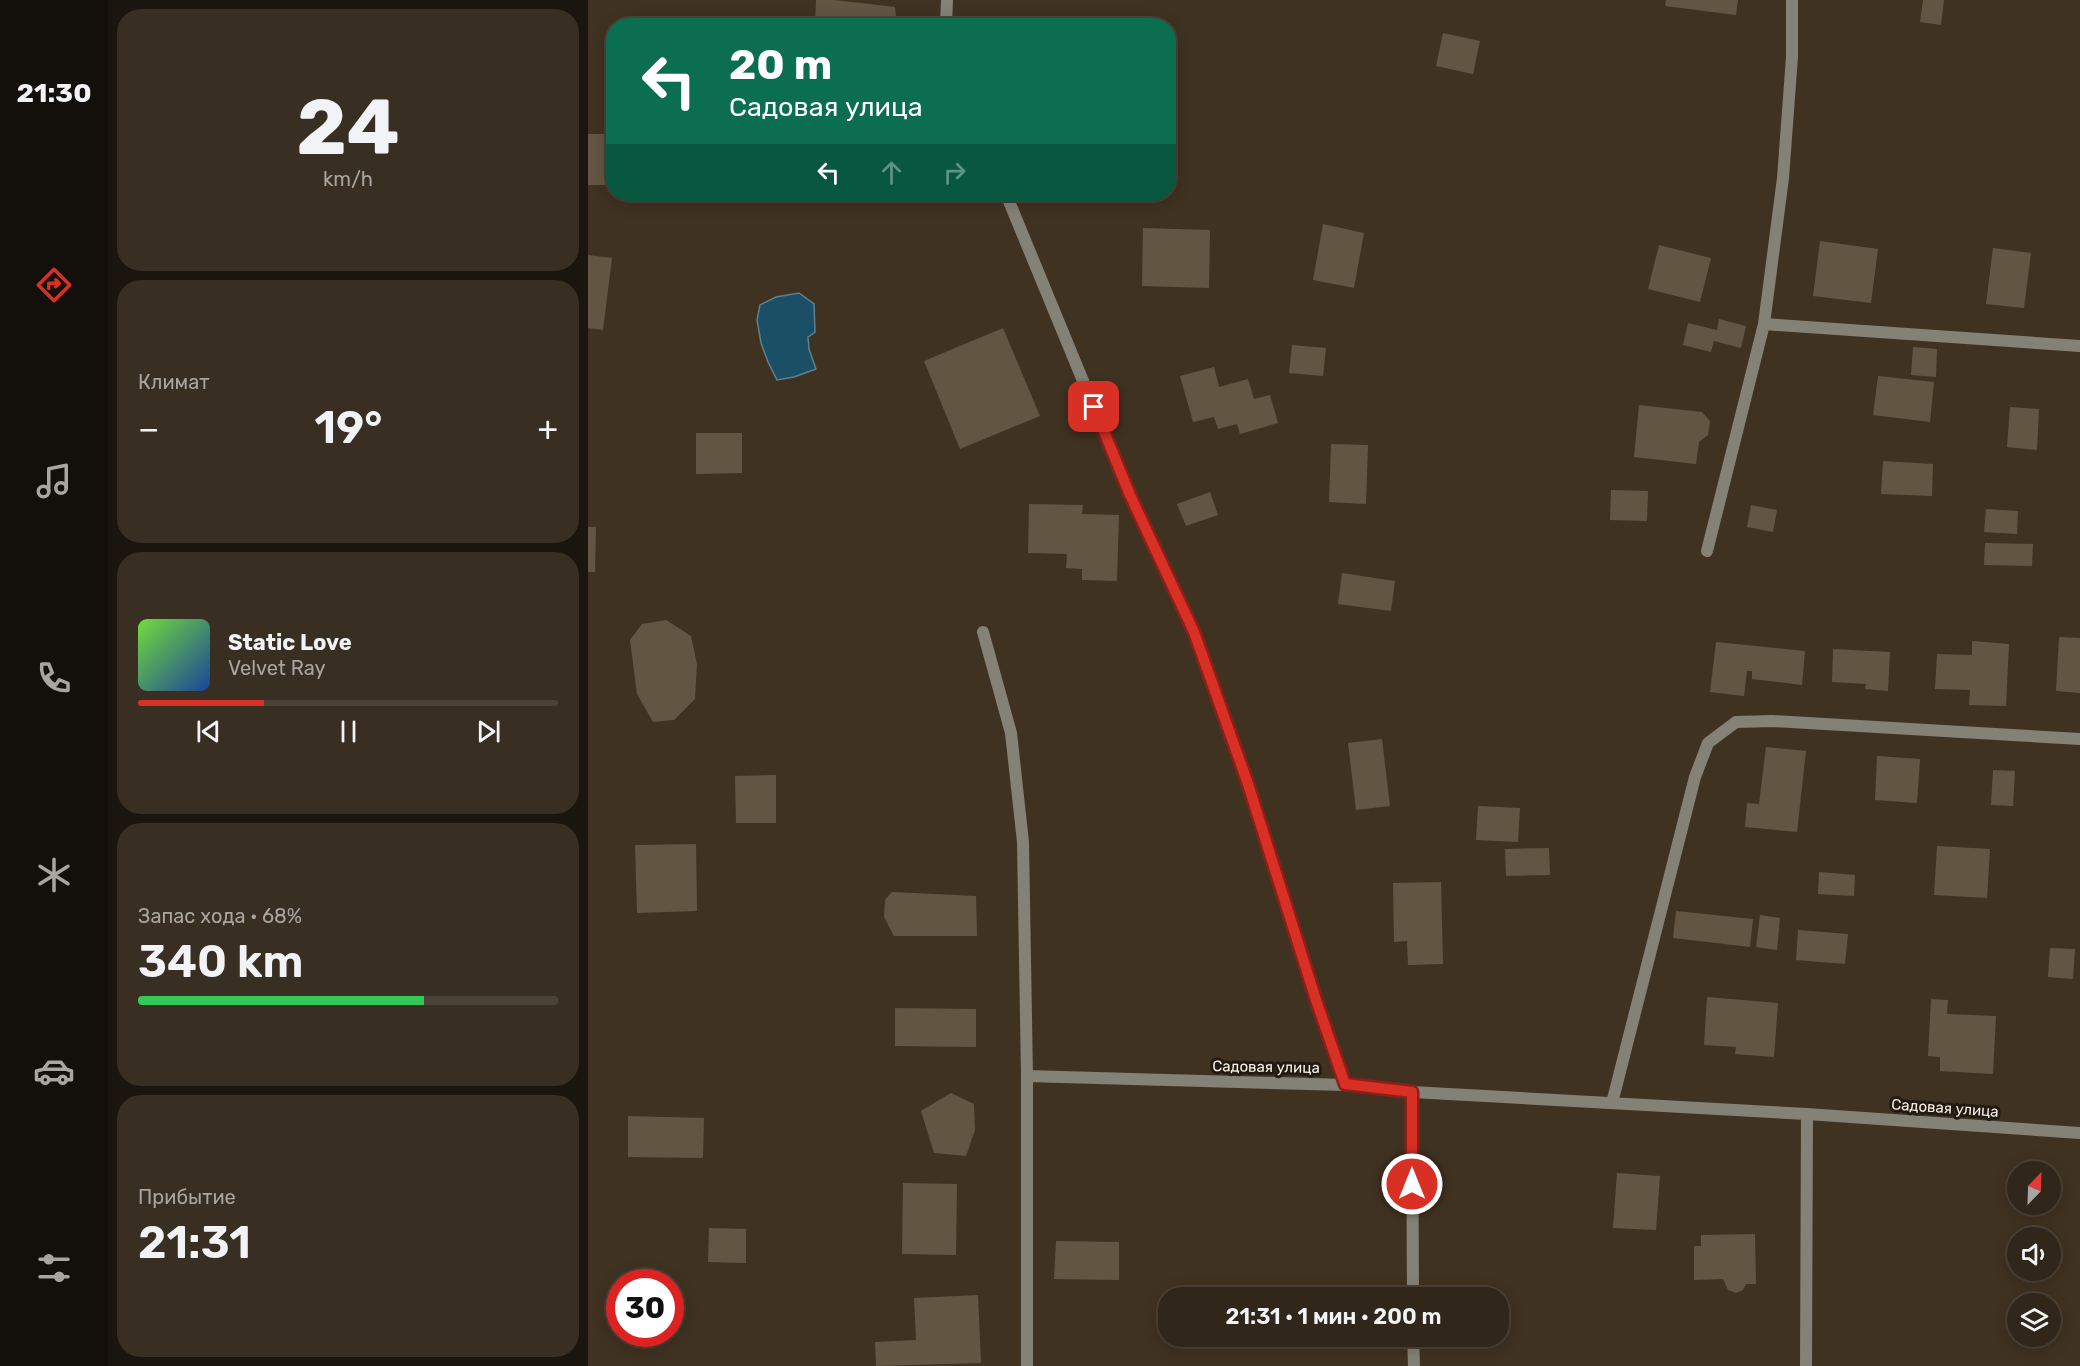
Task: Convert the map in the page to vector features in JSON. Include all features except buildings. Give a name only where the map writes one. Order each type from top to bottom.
[{"type":"street","points":[[946,18],[947,0]]},
{"type":"street","points":[[1707,551],[1764,324],[1783,178],[1792,57],[1792,0]]},
{"type":"street","points":[[1009,201],[1130,495],[1194,632],[1248,784],[1345,1084]]},
{"type":"street","points":[[1764,324],[2080,345]]},
{"type":"street","points":[[983,632],[1011,733],[1023,842],[1027,1076],[1027,1366]]},
{"type":"street","points":[[1612,1102],[1695,777],[1708,743],[1736,722],[1772,721],[2080,739]]},
{"type":"street","name":"Садовая улица","points":[[1027,1076],[1345,1084],[1412,1092],[1612,1102],[2080,1133]]},
{"type":"street","points":[[1412,1092],[1413,1287]]},
{"type":"street","points":[[1806,1366],[1807,1114]]},
{"type":"street","points":[[1413,1347],[1414,1366]]},
{"type":"water","points":[[799,293],[814,304],[815,332],[808,337],[809,349],[816,369],[777,380],[761,343],[757,320],[760,305],[776,297]]},
{"type":"route","points":[[1094,407],[1130,495],[1194,632],[1248,784],[1345,1084],[1412,1092],[1412,1184]]}]
